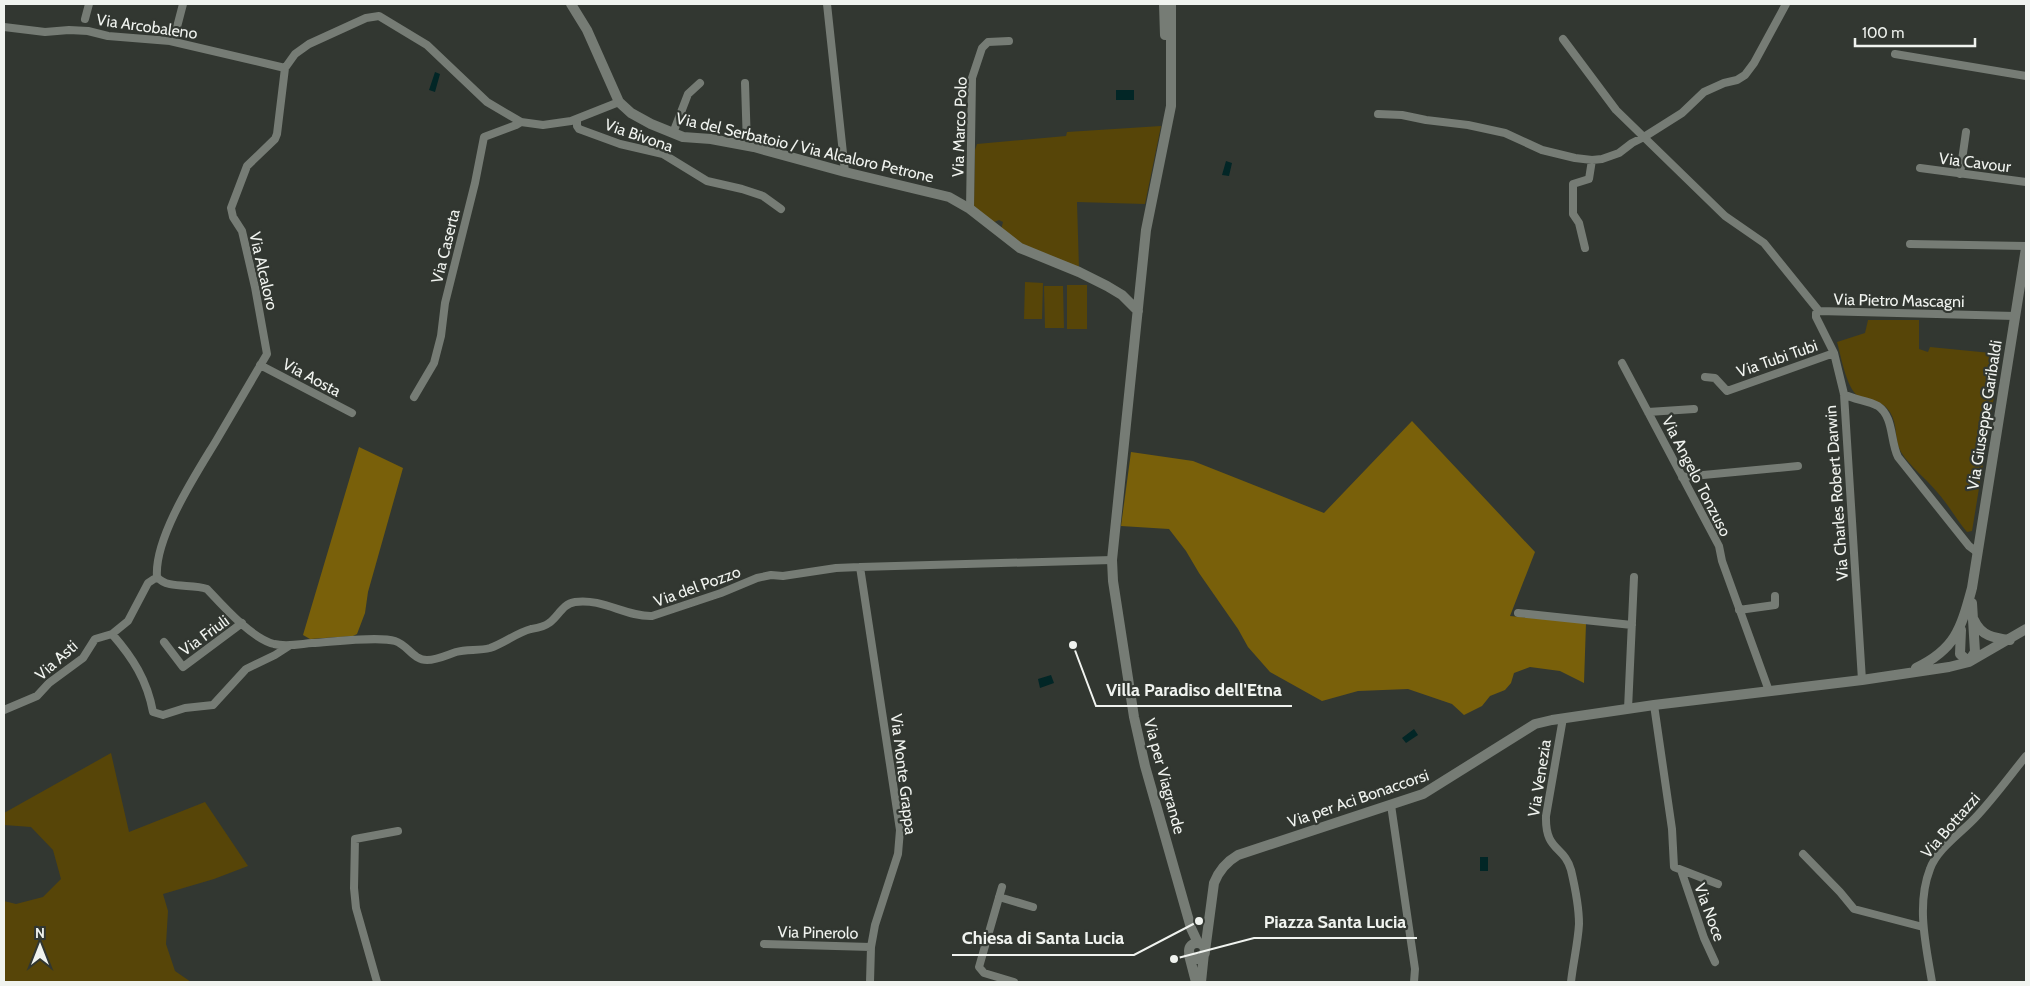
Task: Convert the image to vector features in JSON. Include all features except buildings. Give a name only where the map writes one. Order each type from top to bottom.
[{"type":"main road","points":[[571,4],[587,30],[619,102]]},
{"type":"main road","points":[[1164,4],[1169,121]]},
{"type":"main road","points":[[1138,311],[1146,230],[1171,106],[1171,4]]},
{"type":"main road","name":"Via del Serbatoio / Via Alcaloro Petrone","points":[[619,102],[651,124],[683,137],[711,139],[747,146],[845,172],[932,191],[949,197],[970,208],[1020,248],[1079,272],[1100,283],[1122,295],[1138,311]]},
{"type":"main road","name":"Via Giuseppe Garibaldi","points":[[1972,588],[2026,247]]},
{"type":"main road","name":"Via per Viagrande","points":[[1138,311],[1112,560],[1113,581],[1134,717],[1145,766],[1198,949],[1196,982]]},
{"type":"main road","points":[[1972,588],[1975,652],[1969,662],[1962,658],[1959,650],[1961,627],[1972,588]]},
{"type":"main road","points":[[1972,616],[1977,627],[1984,633],[1994,638],[2010,640]]},
{"type":"main road","points":[[1906,673],[1928,662],[1942,652],[1961,627]]},
{"type":"main road","name":"Via per Aci Bonaccorsi","points":[[1198,949],[1208,927],[1217,874],[1228,861],[1238,855],[1423,794],[1436,788],[1535,724],[1563,718],[1654,705],[1862,680],[1969,662],[2010,640],[2026,629]]},
{"type":"main road","points":[[1198,949],[1202,982]]},
{"type":"street","points":[[85,19],[89,4]]},
{"type":"street","points":[[177,27],[182,4]]},
{"type":"street","points":[[827,4],[845,172]]},
{"type":"street","points":[[1378,114],[1402,115],[1495,130],[1542,150],[1592,160],[1619,153],[1682,113],[1704,92],[1724,83],[1737,80],[1745,75],[1754,63],[1786,4]]},
{"type":"street","points":[[285,68],[295,54],[323,36],[374,16],[379,16],[428,45],[487,102],[521,122],[554,125],[577,120],[619,102]]},
{"type":"street","name":"Via Arcobaleno","points":[[4,27],[45,32],[88,31],[108,36],[170,41],[285,68]]},
{"type":"street","name":"Via Pietro Mascagni","points":[[1563,39],[1602,94],[1616,110],[1725,216],[1764,243],[1819,311],[1832,313],[2015,316]]},
{"type":"street","name":"Via Marco Polo","points":[[970,208],[972,78],[982,48],[988,42],[1009,41]]},
{"type":"street","points":[[1895,54],[2026,76]]},
{"type":"street","name":"Via Alcaloro","points":[[156,577],[162,542],[191,479],[267,354],[255,287],[242,231],[233,217],[231,208],[247,166],[275,139],[277,134],[285,68]]},
{"type":"street","points":[[674,133],[688,94],[700,83]]},
{"type":"street","points":[[745,83],[747,146]]},
{"type":"street","name":"Via Bivona","points":[[577,120],[579,129],[620,144],[663,154],[707,181],[763,196],[781,208]]},
{"type":"street","name":"Via Caserta","points":[[414,397],[434,363],[441,336],[445,303],[484,137],[521,122]]},
{"type":"street","points":[[1960,174],[1966,132]]},
{"type":"street","points":[[1585,248],[1579,223],[1573,214],[1573,184],[1589,178],[1592,160]]},
{"type":"street","name":"Via Cavour","points":[[1920,168],[2026,182]]},
{"type":"street","points":[[1910,244],[2026,247]]},
{"type":"street","name":"Via Charles Robert Darwin","points":[[1819,311],[1816,313],[1816,317],[1834,353],[1844,394],[1862,680]]},
{"type":"street","name":"Via Tubi Tubi","points":[[1705,377],[1716,378],[1727,390],[1834,353]]},
{"type":"street","name":"Via Angelo Tonzuso","points":[[1622,363],[1719,546],[1722,561],[1769,691]]},
{"type":"street","name":"Via Aosta","points":[[260,366],[352,414]]},
{"type":"street","points":[[1844,394],[1879,407],[1886,414],[1893,448],[1898,457],[1964,540],[1977,552]]},
{"type":"street","points":[[1648,412],[1694,409]]},
{"type":"street","points":[[1682,476],[1798,466]]},
{"type":"street","name":"Via del Pozzo","points":[[156,577],[165,583],[207,589],[242,623],[266,641],[289,646],[371,640],[396,641],[417,658],[433,660],[456,652],[489,648],[518,633],[549,624],[566,604],[575,602],[595,602],[614,606],[641,617],[652,616],[771,575],[783,576],[836,568],[1112,560]]},
{"type":"street","name":"Via Monte Grappa","points":[[860,567],[900,830],[898,854],[875,925],[871,947],[870,982]]},
{"type":"street","name":"Via Asti","points":[[4,710],[37,696],[49,683],[83,658],[95,640],[112,634],[128,621],[148,583],[156,577]]},
{"type":"street","points":[[1628,709],[1634,577]]},
{"type":"street","points":[[1740,610],[1775,606],[1775,596]]},
{"type":"street","points":[[1518,613],[1632,625]]},
{"type":"street","name":"Via Friuli","points":[[164,642],[183,667],[242,623]]},
{"type":"street","points":[[112,634],[136,665],[145,681],[153,712],[163,715],[185,708],[214,705],[246,669],[289,646]]},
{"type":"street","name":"Via Noce","points":[[1654,705],[1672,829],[1674,867],[1681,870],[1704,938],[1715,962]]},
{"type":"street","name":"Via Venezia","points":[[1563,718],[1545,827],[1550,842],[1568,862],[1574,887],[1579,926],[1571,982]]},
{"type":"street","name":"Via Bottazzi","points":[[1932,982],[1923,927],[1924,905],[1932,863],[1976,817],[2026,756]]},
{"type":"street","points":[[1391,805],[1415,969],[1414,982]]},
{"type":"street","points":[[377,982],[356,908],[353,876],[355,839],[398,831]]},
{"type":"street","points":[[1803,854],[1854,909],[1923,927]]},
{"type":"street","points":[[1681,870],[1718,884]]},
{"type":"street","points":[[1002,887],[978,964],[984,973],[1014,982]]},
{"type":"street","points":[[999,897],[1032,908]]},
{"type":"street","name":"Via Pinerolo","points":[[764,944],[871,947]]},
{"type":"shaded area","points":[[1161,126],[1145,204],[1077,202],[1079,269],[1034,252],[1001,230],[1003,222],[999,220],[992,223],[974,208],[975,150],[977,144],[1066,136],[1067,132]]},
{"type":"shaded area","points":[[1025,282],[1043,283],[1042,319],[1024,319]]},
{"type":"shaded area","points":[[1067,285],[1087,285],[1087,329],[1067,329]]},
{"type":"shaded area","points":[[1044,286],[1063,286],[1064,328],[1045,328]]},
{"type":"shaded area","points":[[1868,320],[1919,320],[1919,349],[1928,352],[1930,347],[2001,354],[1972,531],[1967,532],[1933,487],[1913,468],[1901,452],[1897,442],[1894,422],[1887,408],[1880,403],[1860,397],[1851,388],[1837,342],[1865,333]]},
{"type":"shaded area","points":[[1412,421],[1535,552],[1510,616],[1586,623],[1584,683],[1560,671],[1530,667],[1514,673],[1511,683],[1505,690],[1490,696],[1482,706],[1464,715],[1452,704],[1408,689],[1358,691],[1322,701],[1270,672],[1248,647],[1186,551],[1169,529],[1121,526],[1131,452],[1193,461],[1324,513]]},
{"type":"shaded area","points":[[359,447],[403,468],[368,592],[365,613],[357,634],[353,636],[310,639],[303,635]]},
{"type":"shaded area","points":[[111,753],[129,832],[205,802],[248,866],[214,879],[163,894],[168,911],[166,944],[175,971],[191,982],[4,982],[4,901],[16,904],[43,897],[61,879],[53,850],[31,827],[4,825],[4,813]]},
{"type":"water","points":[[435,72],[440,74],[435,92],[429,90]]},
{"type":"water","points":[[1116,90],[1134,90],[1134,100],[1116,100]]},
{"type":"water","points":[[1226,161],[1232,163],[1229,176],[1222,175]]},
{"type":"water","points":[[1051,675],[1054,683],[1040,688],[1038,679]]},
{"type":"water","points":[[1414,729],[1418,735],[1406,743],[1402,738]]},
{"type":"water","points":[[1480,857],[1488,857],[1488,871],[1480,871]]},
{"type":"place","name":"Villa Paradiso dell'Etna","points":[[1073,645]]},
{"type":"place","name":"Chiesa di Santa Lucia","points":[[1199,921]]},
{"type":"place","name":"Piazza Santa Lucia","points":[[1174,959]]}]
